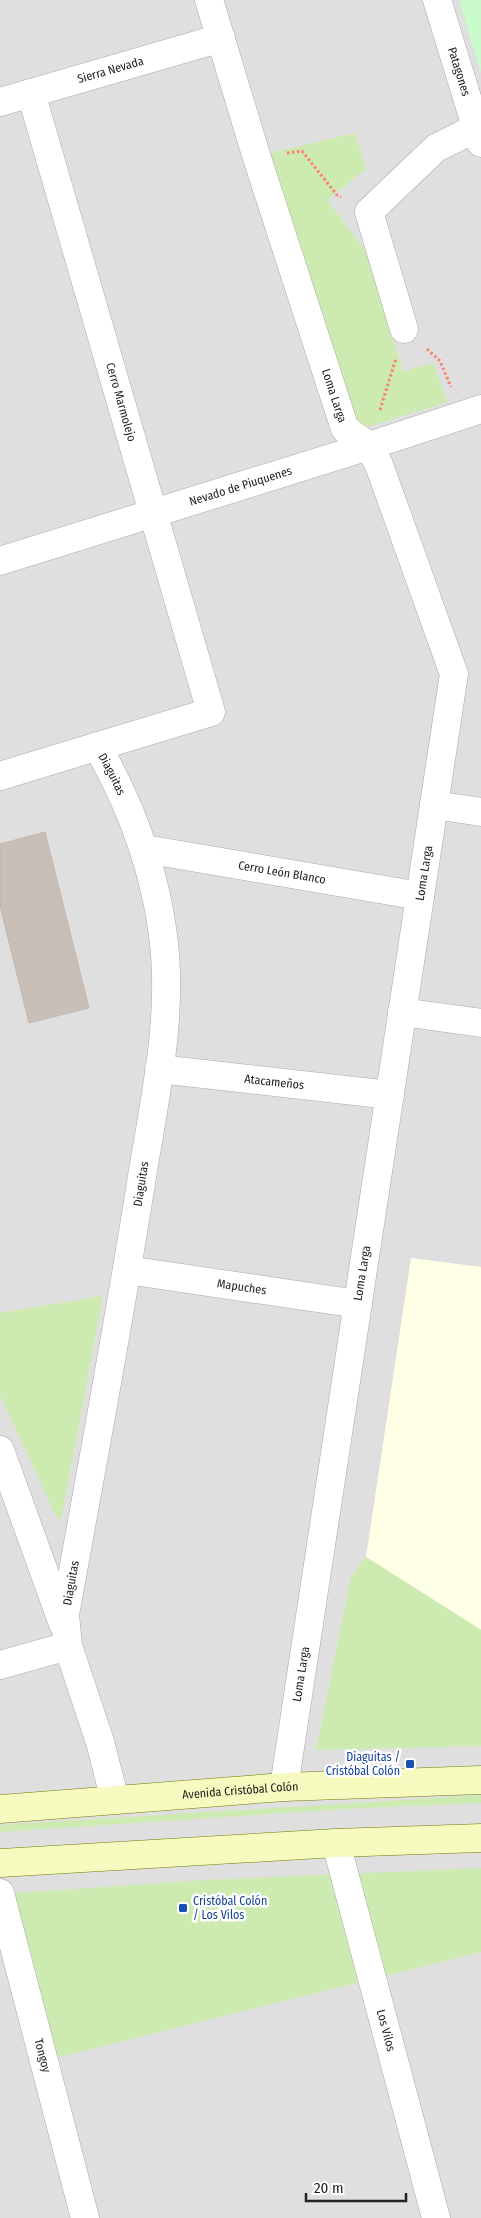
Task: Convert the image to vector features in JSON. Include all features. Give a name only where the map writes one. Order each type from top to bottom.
[{"type":"street","name":"Loma Larga","points":[[209,0],[257,158],[345,429],[369,446],[382,474],[454,674],[284,1787]]},
{"type":"street","name":"Patagones","points":[[436,0],[479,135]]},
{"type":"street","name":"Sierra Nevada","points":[[0,102],[221,38]]},
{"type":"street","name":"Cerro Marmolejo","points":[[32,93],[211,712],[97,746]]},
{"type":"street","points":[[404,329],[369,212],[436,148],[479,135]]},
{"type":"street","name":"Nevado de Piuquenes","points":[[0,561],[369,446],[481,409]]},
{"type":"street","points":[[0,776],[97,746]]},
{"type":"street","name":"Diaguitas","points":[[67,1638],[65,1615],[127,1270],[165,1025],[166,981],[163,936],[156,892],[144,849],[124,796],[97,746]]},
{"type":"street","points":[[434,805],[481,812]]},
{"type":"street","name":"Cerro León Blanco","points":[[144,849],[420,896]]},
{"type":"street","points":[[402,1012],[481,1023]]},
{"type":"street","name":"Atacameños","points":[[159,1069],[390,1095]]},
{"type":"street","name":"Mapuches","points":[[127,1270],[358,1304]]},
{"type":"street","name":"Diaguitas","points":[[2,1458],[67,1638],[103,1750],[115,1800]]},
{"type":"street","points":[[0,1665],[67,1638]]},
{"type":"street","name":"Avenida Cristóbal Colón","points":[[0,1809],[284,1787],[481,1780]]},
{"type":"street","points":[[0,1863],[336,1843],[481,1838]]},
{"type":"street","name":"Los Vilos","points":[[336,1843],[436,2218]]},
{"type":"street","name":"Tongoy","points":[[0,1893],[85,2218]]},
{"type":"path","points":[[302,151],[337,195]]},
{"type":"path","points":[[369,446],[404,329],[440,361],[449,380]]},
{"type":"shaded area","points":[[0,0],[481,0],[481,2218],[0,2218]]},
{"type":"shaded area","points":[[411,1258],[481,1267],[481,1630],[366,1557]]},
{"type":"green space","points":[[459,0],[481,0],[481,73]]},
{"type":"green space","points":[[355,133],[366,169],[327,200],[365,250],[403,371],[433,363],[448,402],[356,430],[270,153]]},
{"type":"green space","points":[[103,1296],[61,1520],[56,1516],[0,1395],[0,1313]]},
{"type":"green space","points":[[366,1557],[481,1630],[481,1746],[316,1750],[351,1576]]},
{"type":"green space","points":[[481,1795],[481,1803],[345,1809],[0,1832],[0,1825]]},
{"type":"green space","points":[[481,1868],[481,1952],[52,2059],[0,1894],[205,1880]]},
{"type":"building","points":[[45,832],[89,1008],[29,1023],[0,906],[0,844]]},
{"type":"place","name":"Diaguitas / Cristóbal Colón","points":[[410,1764]]},
{"type":"place","name":"Cristóbal Colón / Los Vilos","points":[[183,1908]]}]
